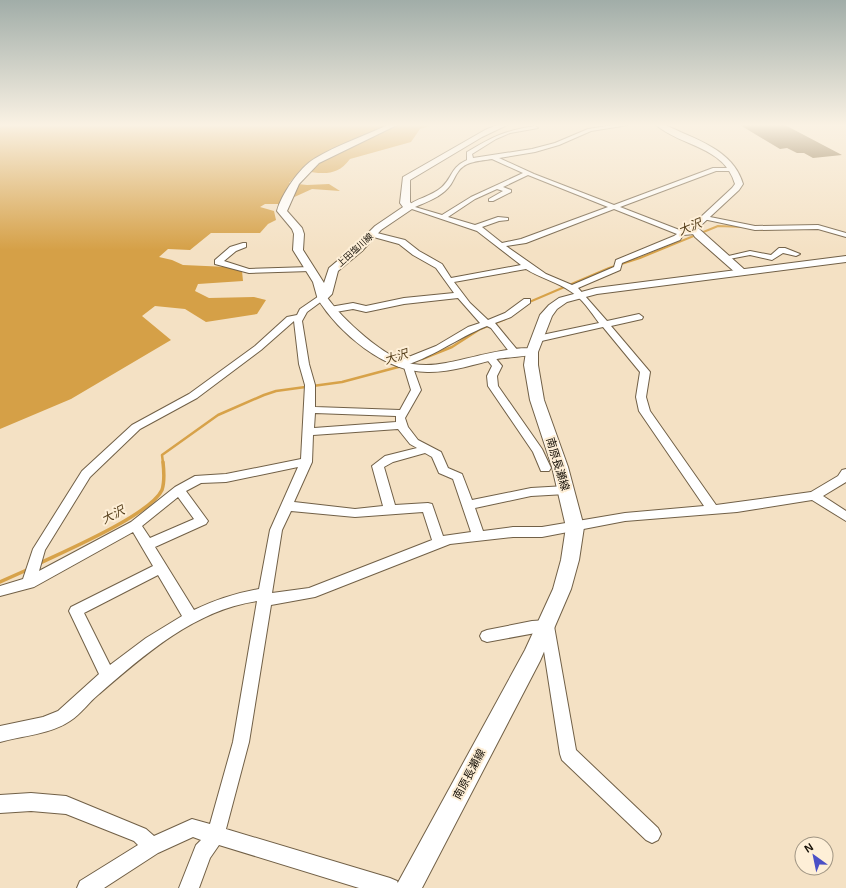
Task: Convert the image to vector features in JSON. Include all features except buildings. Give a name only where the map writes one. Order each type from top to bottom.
[{"type":"main road","points":[[311,166],[295,183],[283,206],[282,212],[297,228],[299,234],[298,250],[318,282],[322,298]]},
{"type":"main road","points":[[409,207],[404,203],[406,179],[425,166]]},
{"type":"main road","name":"上田塩川線","points":[[322,298],[326,294],[333,270],[378,228],[409,207]]},
{"type":"main road","name":"南原長瀬線","points":[[408,888],[533,655],[547,626],[564,582],[570,560],[575,527],[566,490],[537,400],[531,365],[535,346],[546,315],[553,307],[576,291],[846,259]]},
{"type":"street","points":[[409,207],[434,196],[445,188],[452,180],[455,171],[462,166]]},
{"type":"street","points":[[514,166],[681,233],[695,232]]},
{"type":"street","points":[[730,166],[739,184],[693,228],[695,232],[741,272]]},
{"type":"street","points":[[501,245],[523,241],[715,169],[732,169]]},
{"type":"street","points":[[443,217],[474,198],[528,173]]},
{"type":"street","points":[[491,200],[509,191],[498,187]]},
{"type":"street","points":[[409,207],[476,227],[527,266],[576,291],[645,372],[647,381],[641,396],[642,404],[653,426],[669,445],[712,509]]},
{"type":"street","points":[[705,218],[755,228],[818,227],[846,236]]},
{"type":"street","points":[[476,227],[498,219],[506,219]]},
{"type":"street","points":[[576,291],[618,265],[677,238],[681,233]]},
{"type":"street","points":[[373,234],[402,242],[416,253],[439,266],[481,320],[494,326],[514,352]]},
{"type":"street","points":[[243,245],[233,249],[218,262],[249,271],[310,269]]},
{"type":"street","points":[[724,258],[750,253],[772,258],[782,250],[796,254]]},
{"type":"street","points":[[451,280],[527,266]]},
{"type":"street","points":[[330,310],[352,306],[366,309],[404,302],[461,295]]},
{"type":"street","points":[[189,888],[203,852],[216,834],[240,742],[276,530],[306,462],[310,410],[310,385],[304,364],[298,321],[299,316],[303,311],[322,298],[330,310],[348,329],[381,354],[404,365],[424,368],[446,366],[514,352],[639,317]]},
{"type":"street","points":[[404,365],[486,323],[508,315],[527,301]]},
{"type":"street","points":[[28,582],[39,549],[86,474],[136,427],[193,396],[258,348],[290,319],[299,316]]},
{"type":"street","points":[[490,357],[497,366],[492,376],[493,386],[538,452],[545,468]]},
{"type":"street","points":[[404,365],[416,390],[402,413],[400,418],[402,425],[414,442],[437,455],[443,470],[458,477],[478,535]]},
{"type":"street","points":[[310,410],[402,413]]},
{"type":"street","points":[[308,432],[402,425]]},
{"type":"street","points":[[390,510],[378,466],[389,459],[427,449]]},
{"type":"street","points":[[0,591],[28,582],[135,525],[179,490],[198,480],[226,478],[306,462]]},
{"type":"street","points":[[0,734],[63,716],[139,651],[191,618],[217,605],[265,597],[310,593],[354,578],[449,539],[478,535],[542,532],[625,517],[737,508],[814,496],[842,479],[846,473]]},
{"type":"street","points":[[147,545],[202,521],[179,490]]},
{"type":"street","points":[[468,505],[531,492],[566,490]]},
{"type":"street","points":[[814,496],[846,517]]},
{"type":"street","points":[[287,506],[355,513],[428,507],[439,542]]},
{"type":"street","points":[[135,525],[191,618]]},
{"type":"street","points":[[108,676],[76,611],[161,568]]},
{"type":"street","points":[[487,636],[532,627],[547,626],[568,754],[652,834]]},
{"type":"street","points":[[0,804],[31,802],[66,804],[140,835],[152,847]]},
{"type":"street","points":[[87,888],[152,847],[192,828],[216,834],[390,888]]},
{"type":"shaded area","points":[[0,166],[343,166],[334,172],[328,173],[301,171],[289,183],[307,185],[329,184],[340,191],[312,189],[279,204],[265,204],[260,207],[274,211],[276,220],[268,224],[260,233],[211,233],[190,250],[168,249],[159,257],[172,260],[183,265],[228,267],[242,271],[243,281],[198,284],[195,291],[209,298],[254,297],[266,300],[257,314],[206,322],[185,309],[155,306],[142,316],[171,340],[71,399],[0,429]]},
{"type":"waterway","name":"大沢","points":[[527,303],[609,268],[640,258],[718,226],[744,227]]},
{"type":"waterway","name":"大沢","points":[[761,230],[774,229]]},
{"type":"waterway","name":"大沢","points":[[504,319],[515,313]]},
{"type":"waterway","name":"大沢","points":[[422,359],[452,347],[480,329],[504,319]]},
{"type":"waterway","name":"大沢","points":[[163,463],[162,455],[218,415],[264,395],[276,391],[342,382],[402,366]]},
{"type":"waterway","name":"大沢","points":[[38,564],[106,532],[125,521],[154,500],[163,487],[163,462]]},
{"type":"waterway","name":"大沢","points":[[0,582],[29,569]]}]
